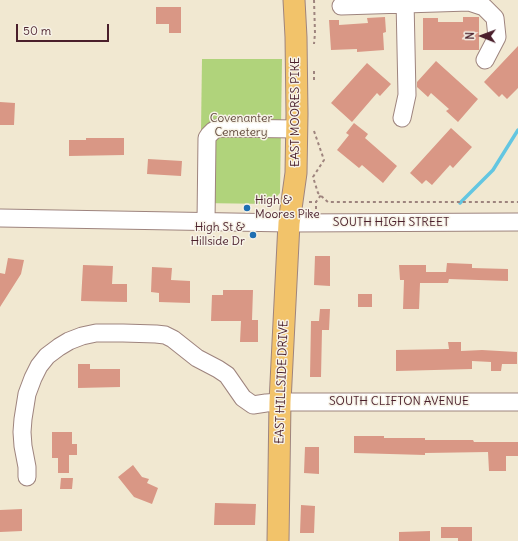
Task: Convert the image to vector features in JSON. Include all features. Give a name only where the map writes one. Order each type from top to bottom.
[{"type":"main road","name":"EAST MOORES PIKE","points":[[289,223],[304,127],[294,0]]},
{"type":"main road","name":"EAST HILLSIDE DRIVE","points":[[278,541],[280,402],[289,223]]},
{"type":"street","points":[[341,6],[405,2],[469,2],[484,7],[495,18],[497,37],[485,60]]},
{"type":"street","points":[[402,118],[407,95],[405,2]]},
{"type":"street","points":[[206,222],[207,138],[213,130],[218,128],[304,127]]},
{"type":"street","name":"SOUTH HIGH STREET","points":[[0,218],[289,223],[518,222]]},
{"type":"street","name":"SOUTH CLIFTON AVENUE","points":[[27,477],[22,432],[27,394],[33,378],[39,366],[47,356],[59,347],[82,336],[96,333],[142,333],[165,335],[173,339],[197,358],[227,375],[243,398],[253,405],[280,402],[518,402]]},
{"type":"path","points":[[314,0],[314,45]]},
{"type":"path","points":[[314,69],[314,82]]},
{"type":"path","points":[[304,127],[318,139],[324,160],[313,177],[318,193],[328,202],[518,202]]},
{"type":"green space","name":"Covenanter Cemetery","points":[[202,59],[282,59],[280,193],[270,204],[200,203]]},
{"type":"building","points":[[156,7],[181,7],[181,33],[169,33],[169,24],[156,24]]},
{"type":"building","points":[[385,17],[386,32],[383,33],[384,50],[357,52],[357,49],[331,50],[329,20],[339,20],[339,25],[368,23],[367,18]]},
{"type":"building","points":[[463,17],[479,17],[479,50],[423,50],[423,18],[438,18],[438,22],[463,22]]},
{"type":"building","points":[[518,46],[518,88],[507,99],[502,94],[499,97],[484,82]]},
{"type":"building","points":[[436,61],[478,99],[458,122],[446,111],[449,109],[431,93],[428,97],[417,87],[417,82]]},
{"type":"building","points":[[367,63],[391,84],[380,96],[377,93],[352,122],[331,103]]},
{"type":"building","points":[[0,102],[15,103],[14,125],[0,125]]},
{"type":"building","points":[[354,123],[368,134],[365,138],[397,166],[383,183],[362,165],[359,168],[337,150],[349,135],[346,133]]},
{"type":"building","points":[[451,128],[472,147],[453,168],[450,165],[432,185],[426,180],[422,184],[410,173]]},
{"type":"building","points":[[86,138],[124,138],[124,155],[69,156],[69,140],[86,140]]},
{"type":"building","points":[[148,159],[182,161],[181,176],[147,174]]},
{"type":"building","points":[[315,256],[330,256],[330,286],[314,285]]},
{"type":"building","points":[[8,258],[24,260],[21,274],[0,307],[0,273],[5,274]]},
{"type":"building","points":[[447,263],[472,264],[472,268],[508,269],[508,281],[449,279],[448,283],[420,283],[419,309],[403,309],[404,280],[400,280],[399,265],[426,265],[426,272],[446,272]]},
{"type":"building","points":[[83,265],[113,266],[112,284],[127,284],[127,302],[81,301]]},
{"type":"building","points":[[152,267],[172,268],[171,280],[190,281],[190,303],[159,302],[159,293],[151,292]]},
{"type":"building","points":[[223,290],[253,290],[252,320],[258,320],[258,342],[240,342],[241,321],[211,321],[212,295],[223,295]]},
{"type":"building","points":[[358,294],[372,294],[372,307],[358,307]]},
{"type":"building","points":[[320,309],[330,309],[329,330],[322,330],[321,377],[310,377],[311,321],[319,321]]},
{"type":"building","points":[[448,342],[461,342],[461,351],[482,350],[517,352],[517,364],[502,364],[501,371],[491,371],[491,362],[472,361],[472,369],[396,371],[396,350],[449,349]]},
{"type":"building","points":[[78,364],[90,364],[90,369],[120,369],[120,387],[78,388]]},
{"type":"building","points":[[52,432],[72,432],[72,444],[77,444],[77,455],[69,455],[69,473],[58,473],[58,458],[52,458]]},
{"type":"building","points":[[354,436],[425,438],[425,440],[473,440],[474,442],[518,442],[518,456],[506,456],[506,471],[489,471],[488,452],[425,453],[425,455],[354,453]]},
{"type":"building","points":[[305,447],[319,447],[319,474],[304,473]]},
{"type":"building","points":[[133,465],[142,477],[149,479],[147,483],[158,488],[152,504],[134,497],[118,477]]},
{"type":"building","points":[[61,478],[73,478],[72,489],[60,489]]},
{"type":"building","points":[[215,503],[256,504],[255,525],[214,525]]},
{"type":"building","points":[[301,505],[315,506],[314,533],[300,533]]},
{"type":"building","points":[[22,509],[22,531],[0,532],[0,510]]},
{"type":"building","points":[[441,527],[472,527],[472,541],[458,541],[458,538],[441,538]]},
{"type":"building","points":[[430,531],[430,541],[399,541],[399,532]]},
{"type":"waterway","points":[[460,203],[493,170],[518,130]]},
{"type":"place","name":"High & Moores Pike","points":[[247,208]]},
{"type":"place","name":"High St & Hillside Dr","points":[[253,235]]}]
